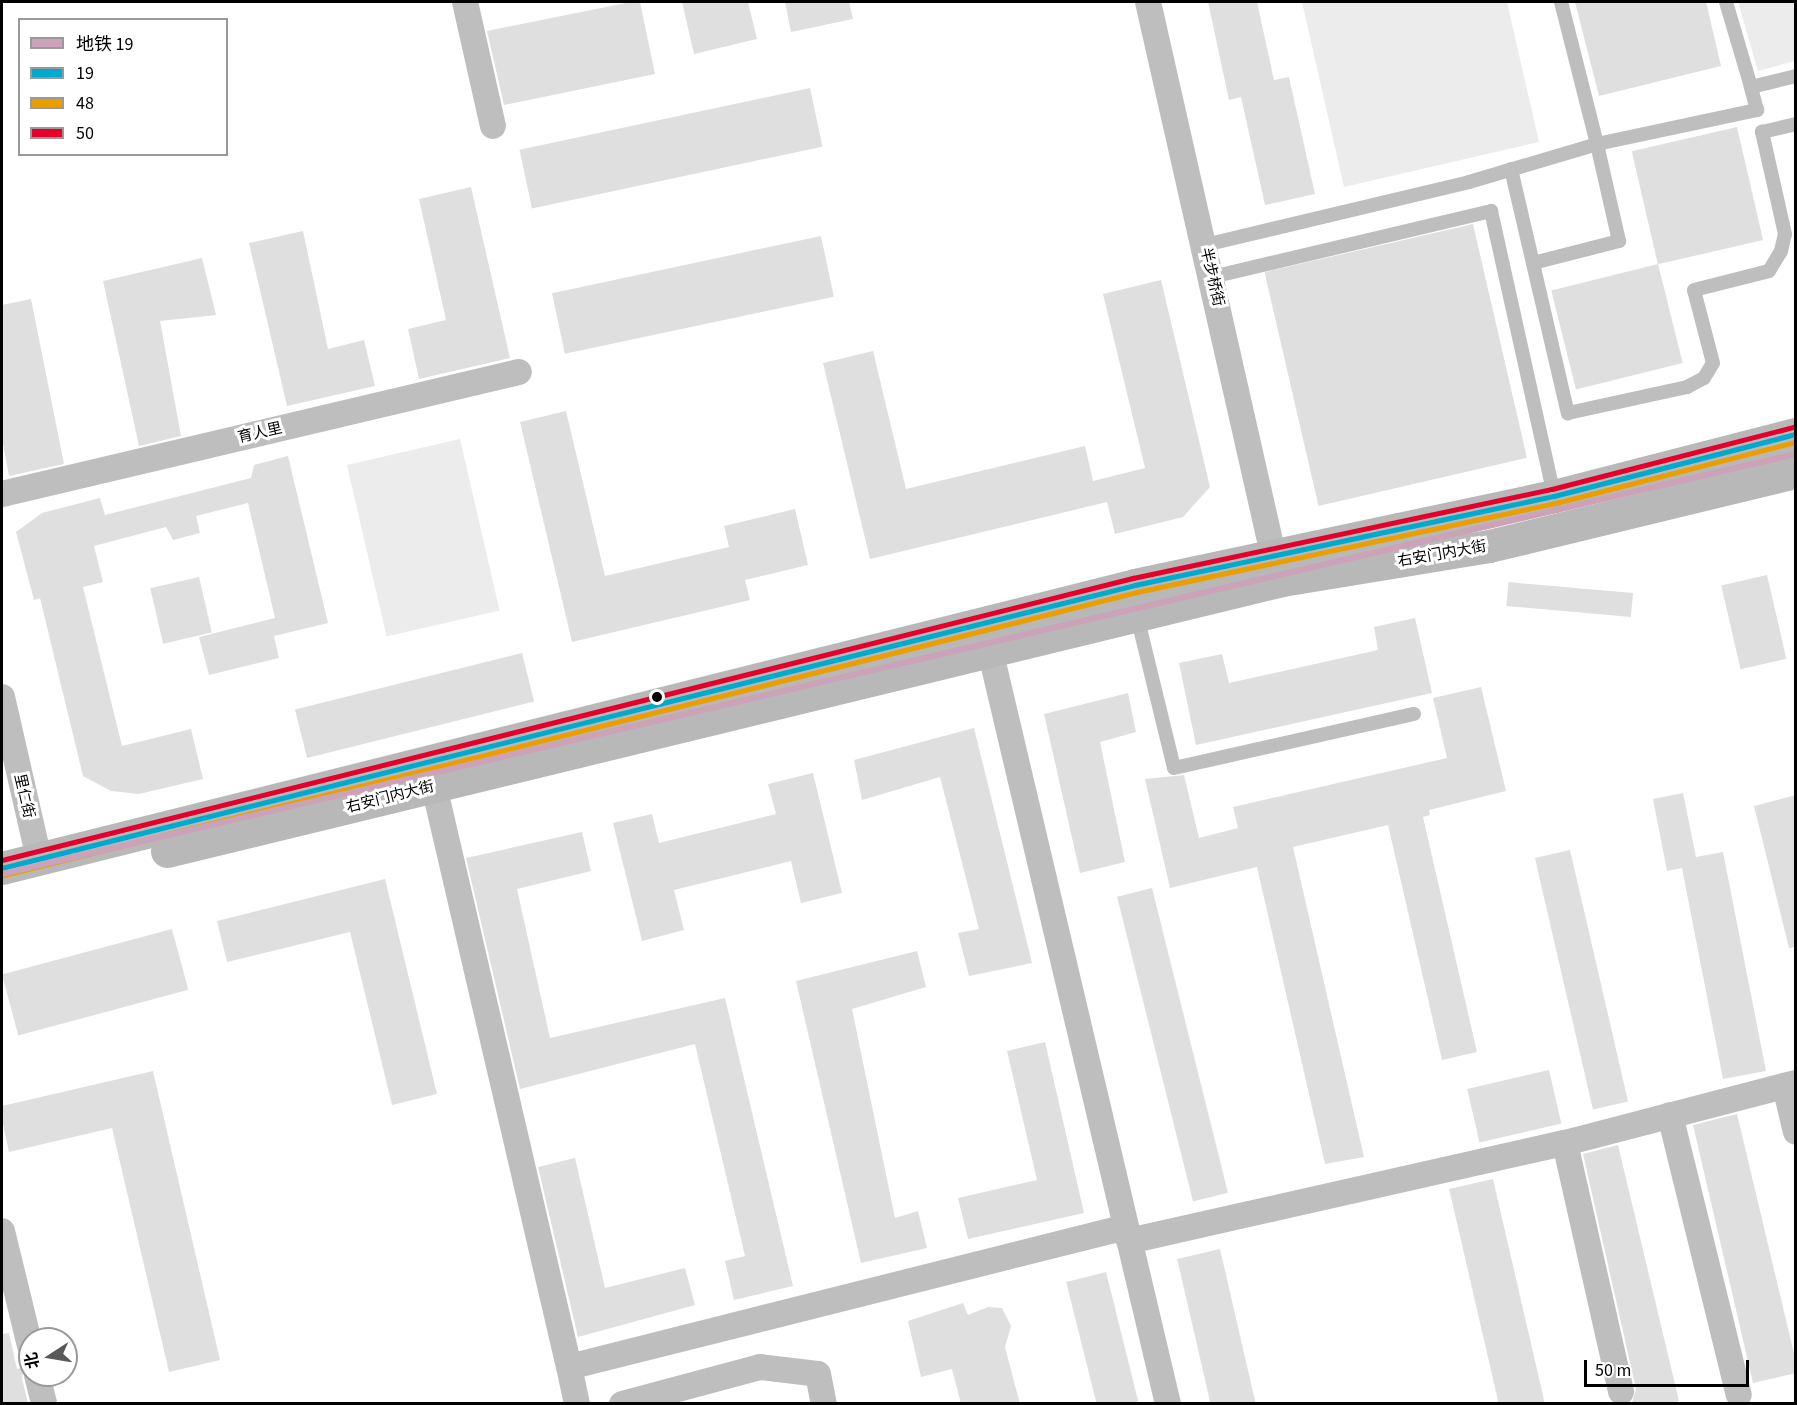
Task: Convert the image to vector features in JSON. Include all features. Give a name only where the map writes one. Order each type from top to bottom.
[{"type":"main road","name":"右安门内大街","points":[[2,868],[1273,554],[1554,496],[1796,434]]},
{"type":"main road","name":"右安门内大街","points":[[2,891],[1282,580],[1489,546],[1796,472]]},
{"type":"street","points":[[465,2],[493,126]]},
{"type":"street","name":"半步桥街","points":[[1148,2],[1205,245],[1273,554]]},
{"type":"street","name":"育人里","points":[[2,494],[519,372]]},
{"type":"street","points":[[990,650],[1168,1404]]},
{"type":"street","name":"里仁街","points":[[2,697],[39,859]]},
{"type":"street","points":[[434,786],[577,1404]]},
{"type":"street","points":[[568,1366],[1127,1234],[1565,1143],[1670,1114],[1790,1085],[1796,1132]]},
{"type":"street","points":[[1670,1114],[1739,1395]]},
{"type":"street","points":[[1565,1143],[1621,1392]]},
{"type":"street","points":[[2,1231],[25,1327]]},
{"type":"street","points":[[622,1404],[699,1394],[760,1367],[818,1374],[824,1404]]},
{"type":"street","points":[[40,1387],[44,1404]]},
{"type":"lane","points":[[1533,263],[1619,241],[1561,2]]},
{"type":"lane","points":[[1511,169],[1568,413],[1687,387],[1704,378],[1713,363],[1694,290],[1769,271],[1781,251],[1785,234],[1757,110],[1726,2]]},
{"type":"lane","points":[[1751,87],[1796,76]]},
{"type":"lane","points":[[1205,245],[1511,169],[1597,144],[1757,110]]},
{"type":"lane","points":[[1762,132],[1796,124]]},
{"type":"lane","points":[[1212,277],[1491,212],[1554,496]]},
{"type":"lane","points":[[1137,616],[1174,768],[1414,714]]},
{"type":"shaded area","points":[[1302,2],[1507,2],[1539,142],[1344,187]]},
{"type":"shaded area","points":[[1738,2],[1795,2],[1795,61],[1758,71]]},
{"type":"shaded area","points":[[460,439],[500,610],[387,637],[347,465]]},
{"type":"building","points":[[640,2],[655,74],[504,105],[487,31]]},
{"type":"building","points":[[682,2],[748,2],[757,39],[694,54]]},
{"type":"building","points":[[785,2],[849,2],[853,19],[791,32]]},
{"type":"building","points":[[1208,2],[1257,2],[1274,80],[1289,77],[1315,194],[1265,205],[1241,97],[1229,100]]},
{"type":"building","points":[[1575,2],[1706,2],[1721,66],[1599,96]]},
{"type":"building","points":[[810,88],[822,147],[532,208],[519,150]]},
{"type":"building","points":[[1737,127],[1763,240],[1658,264],[1632,151]]},
{"type":"building","points":[[471,187],[510,358],[419,379],[408,329],[446,320],[419,199]]},
{"type":"building","points":[[1473,224],[1527,458],[1318,506],[1264,272]]},
{"type":"building","points":[[303,231],[328,349],[364,340],[375,386],[287,406],[249,243]]},
{"type":"building","points":[[821,236],[834,297],[565,354],[552,293]]},
{"type":"building","points":[[202,258],[216,315],[160,321],[181,436],[139,446],[103,281]]},
{"type":"building","points":[[1658,264],[1683,363],[1576,390],[1551,291]]},
{"type":"building","points":[[1161,280],[1210,487],[1183,517],[1115,534],[1107,502],[870,559],[823,363],[873,351],[906,489],[1085,446],[1093,481],[1145,468],[1103,294]]},
{"type":"building","points":[[31,299],[64,464],[9,476],[2,438],[2,305]]},
{"type":"building","points":[[566,411],[605,576],[729,547],[724,526],[795,509],[808,565],[745,580],[750,600],[572,642],[520,422]]},
{"type":"building","points":[[288,456],[328,623],[274,636],[279,658],[209,675],[199,637],[275,618],[248,503],[196,516],[200,533],[173,540],[166,527],[94,546],[103,582],[83,587],[122,746],[191,729],[203,779],[139,794],[111,791],[83,776],[40,598],[34,600],[16,532],[42,513],[100,498],[105,515],[251,478],[254,465]]},
{"type":"building","points":[[1767,575],[1786,659],[1741,669],[1721,586]]},
{"type":"building","points":[[199,577],[212,633],[163,644],[150,588]]},
{"type":"building","points":[[1508,582],[1633,593],[1631,617],[1506,606]]},
{"type":"building","points":[[1415,618],[1432,693],[1196,745],[1179,663],[1222,654],[1229,683],[1378,650],[1374,627]]},
{"type":"building","points":[[522,653],[534,702],[307,758],[295,710]]},
{"type":"building","points":[[1481,687],[1506,791],[1429,810],[1430,815],[1423,817],[1477,1052],[1442,1060],[1388,825],[1293,847],[1364,1157],[1325,1164],[1257,867],[1170,888],[1145,779],[1184,775],[1199,838],[1238,828],[1233,807],[1447,758],[1433,698]]},
{"type":"building","points":[[1128,693],[1136,732],[1100,742],[1125,862],[1080,873],[1044,714]]},
{"type":"building","points":[[974,728],[1032,963],[969,976],[958,933],[979,929],[940,777],[862,800],[854,760]]},
{"type":"building","points":[[813,773],[842,893],[801,903],[791,861],[674,890],[684,930],[642,941],[613,823],[652,814],[659,843],[776,814],[768,784]]},
{"type":"building","points":[[1683,793],[1696,857],[1723,852],[1766,1071],[1723,1079],[1682,868],[1667,871],[1653,799]]},
{"type":"building","points":[[1796,795],[1796,947],[1789,948],[1754,806]]},
{"type":"building","points":[[582,832],[591,871],[517,889],[550,1038],[725,998],[793,1286],[734,1300],[725,1261],[745,1256],[695,1044],[520,1089],[466,858]]},
{"type":"building","points":[[1570,850],[1628,1101],[1593,1109],[1535,858]]},
{"type":"building","points":[[385,879],[437,1094],[392,1105],[350,932],[227,962],[217,921]]},
{"type":"building","points":[[1152,888],[1228,1193],[1193,1201],[1117,897]]},
{"type":"building","points":[[172,929],[188,990],[18,1035],[2,975]]},
{"type":"building","points":[[917,951],[926,987],[852,1009],[895,1218],[918,1211],[927,1248],[861,1263],[796,981]]},
{"type":"building","points":[[1045,1042],[1084,1213],[968,1239],[958,1198],[1037,1180],[1007,1051]]},
{"type":"building","points":[[1549,1070],[1561,1124],[1480,1142],[1467,1089]]},
{"type":"building","points":[[153,1071],[220,1360],[169,1372],[112,1128],[9,1152],[2,1119],[2,1106]]},
{"type":"building","points":[[1737,1114],[1796,1362],[1796,1373],[1753,1383],[1693,1125]]},
{"type":"building","points":[[1618,1145],[1679,1401],[1669,1404],[1632,1403],[1636,1389],[1583,1154]]},
{"type":"building","points":[[575,1158],[605,1288],[685,1268],[695,1305],[578,1337],[538,1167]]},
{"type":"building","points":[[1493,1179],[1545,1404],[1499,1404],[1449,1189]]},
{"type":"building","points":[[1220,1249],[1256,1404],[1211,1404],[1177,1259]]},
{"type":"building","points":[[1106,1272],[1139,1404],[1097,1404],[1066,1282]]},
{"type":"building","points":[[963,1303],[968,1315],[988,1307],[1002,1308],[1011,1326],[1005,1347],[1020,1404],[961,1404],[952,1369],[921,1377],[908,1321]]},
{"type":"building","points":[[9,1333],[18,1369],[18,1387],[24,1387],[28,1404],[2,1404],[2,1334]]},
{"type":"metro line","name":"19","points":[[2,874],[1796,454]]},
{"type":"transit line","name":"50","points":[[2,860],[1133,578],[1552,489],[1794,427]]},
{"type":"transit line","name":"19","points":[[2,868],[1135,585],[1554,496],[1796,434]]},
{"type":"transit line","name":"48","points":[[4,875],[1137,592],[1556,503],[1796,442]]}]
